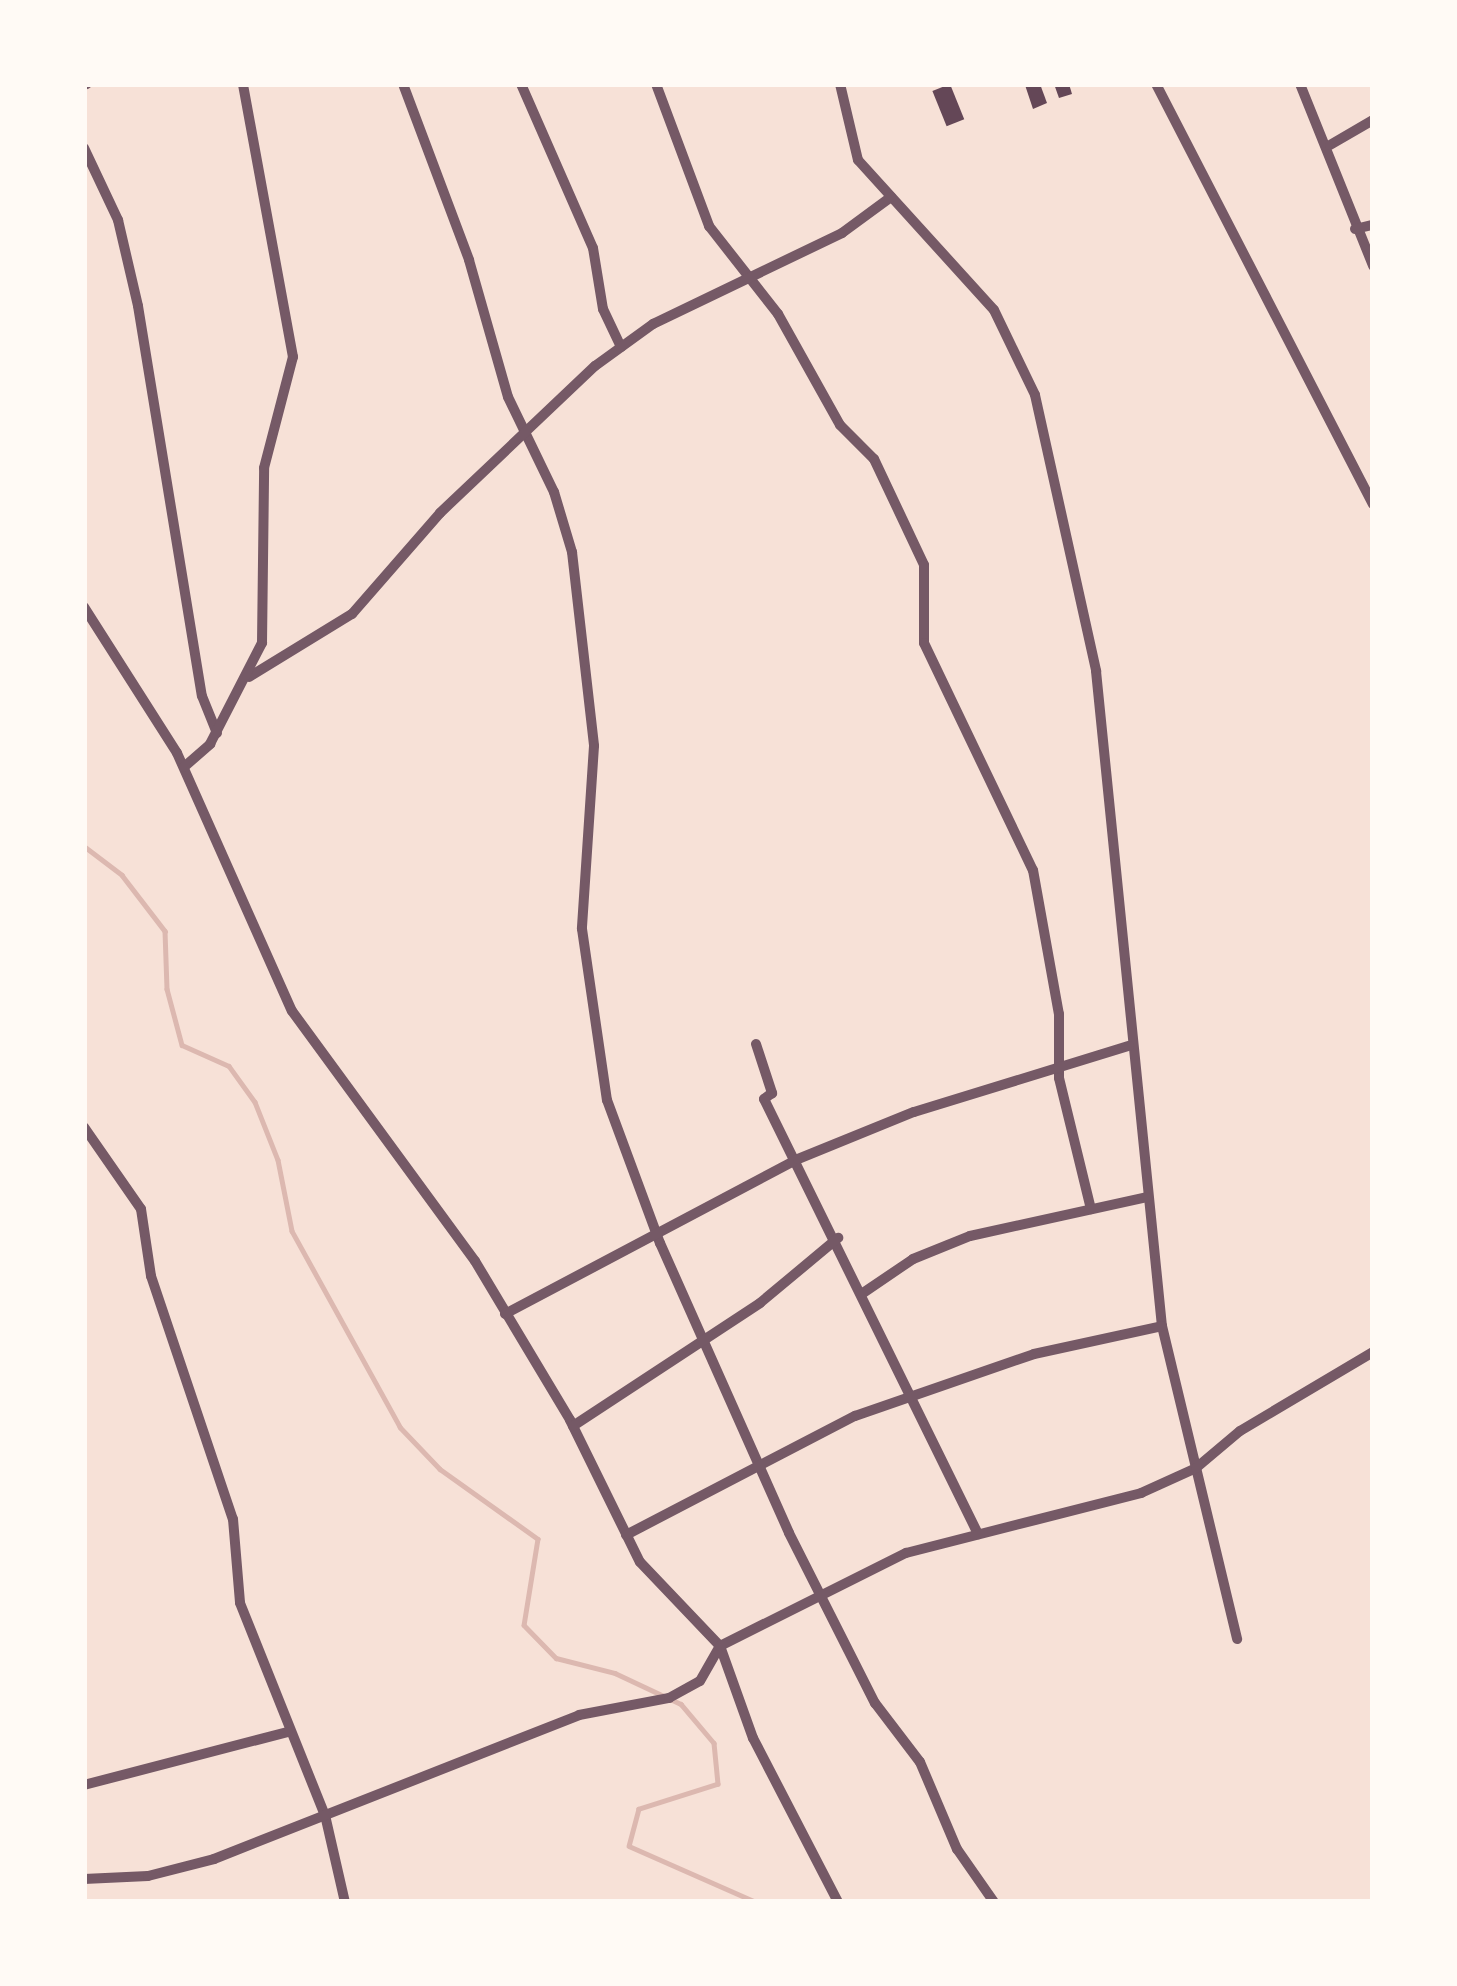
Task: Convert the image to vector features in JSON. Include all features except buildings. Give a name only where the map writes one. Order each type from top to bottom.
[{"type":"street","points":[[184,767],[217,733],[262,643],[264,468],[292,357],[243,84]]},
{"type":"street","points":[[403,84],[526,439],[572,552],[594,746],[582,929],[607,1100],[702,1341],[823,1598],[875,1703],[920,1762],[958,1849],[994,1902]]},
{"type":"street","points":[[521,84],[593,248],[603,309],[621,347]]},
{"type":"street","points":[[656,84],[709,226],[749,276],[840,425],[874,459],[924,565],[924,643],[1033,870],[1059,1013],[1059,1070],[1091,1209]]},
{"type":"street","points":[[840,84],[858,160],[994,310],[1035,395],[1096,670],[1129,1046],[1162,1326],[1237,1639]]},
{"type":"street","points":[[1156,84],[1306,387],[1373,504]]},
{"type":"street","points":[[1300,84],[1330,145],[1355,229],[1373,266]]},
{"type":"street","points":[[1330,145],[1373,120]]},
{"type":"street","points":[[84,148],[118,220],[138,306],[202,696],[217,733]]},
{"type":"street","points":[[249,677],[352,614],[440,513],[621,347],[749,276],[842,233],[891,196]]},
{"type":"street","points":[[1355,229],[1373,225]]},
{"type":"street","points":[[84,607],[184,767],[292,1011],[427,1186],[573,1426],[640,1562],[720,1646],[752,1738],[838,1902]]},
{"type":"street","points":[[756,1044],[772,1093],[764,1099],[838,1238],[906,1397],[978,1534]]},
{"type":"street","points":[[505,1314],[798,1159],[914,1112],[1129,1046]]},
{"type":"street","points":[[84,1127],[141,1209],[152,1276],[233,1519],[240,1603],[287,1732],[325,1815],[345,1902]]},
{"type":"street","points":[[863,1294],[913,1259],[970,1236],[1147,1197]]},
{"type":"street","points":[[573,1426],[702,1341],[838,1238]]},
{"type":"street","points":[[626,1534],[906,1397],[1034,1354],[1162,1326]]},
{"type":"street","points":[[84,1879],[148,1876],[325,1815],[579,1715],[669,1698],[700,1681],[720,1646],[906,1553],[1141,1493],[1196,1468],[1240,1432],[1373,1352]]},
{"type":"street","points":[[84,1785],[287,1732]]},
{"type":"waterway","points":[[84,846],[122,875],[165,931],[167,989],[182,1045],[229,1066],[255,1102],[278,1160],[292,1231],[400,1427],[440,1469],[538,1539],[524,1625],[556,1658],[615,1673],[681,1704],[714,1743],[718,1784],[639,1809],[629,1846],[756,1902]]}]
